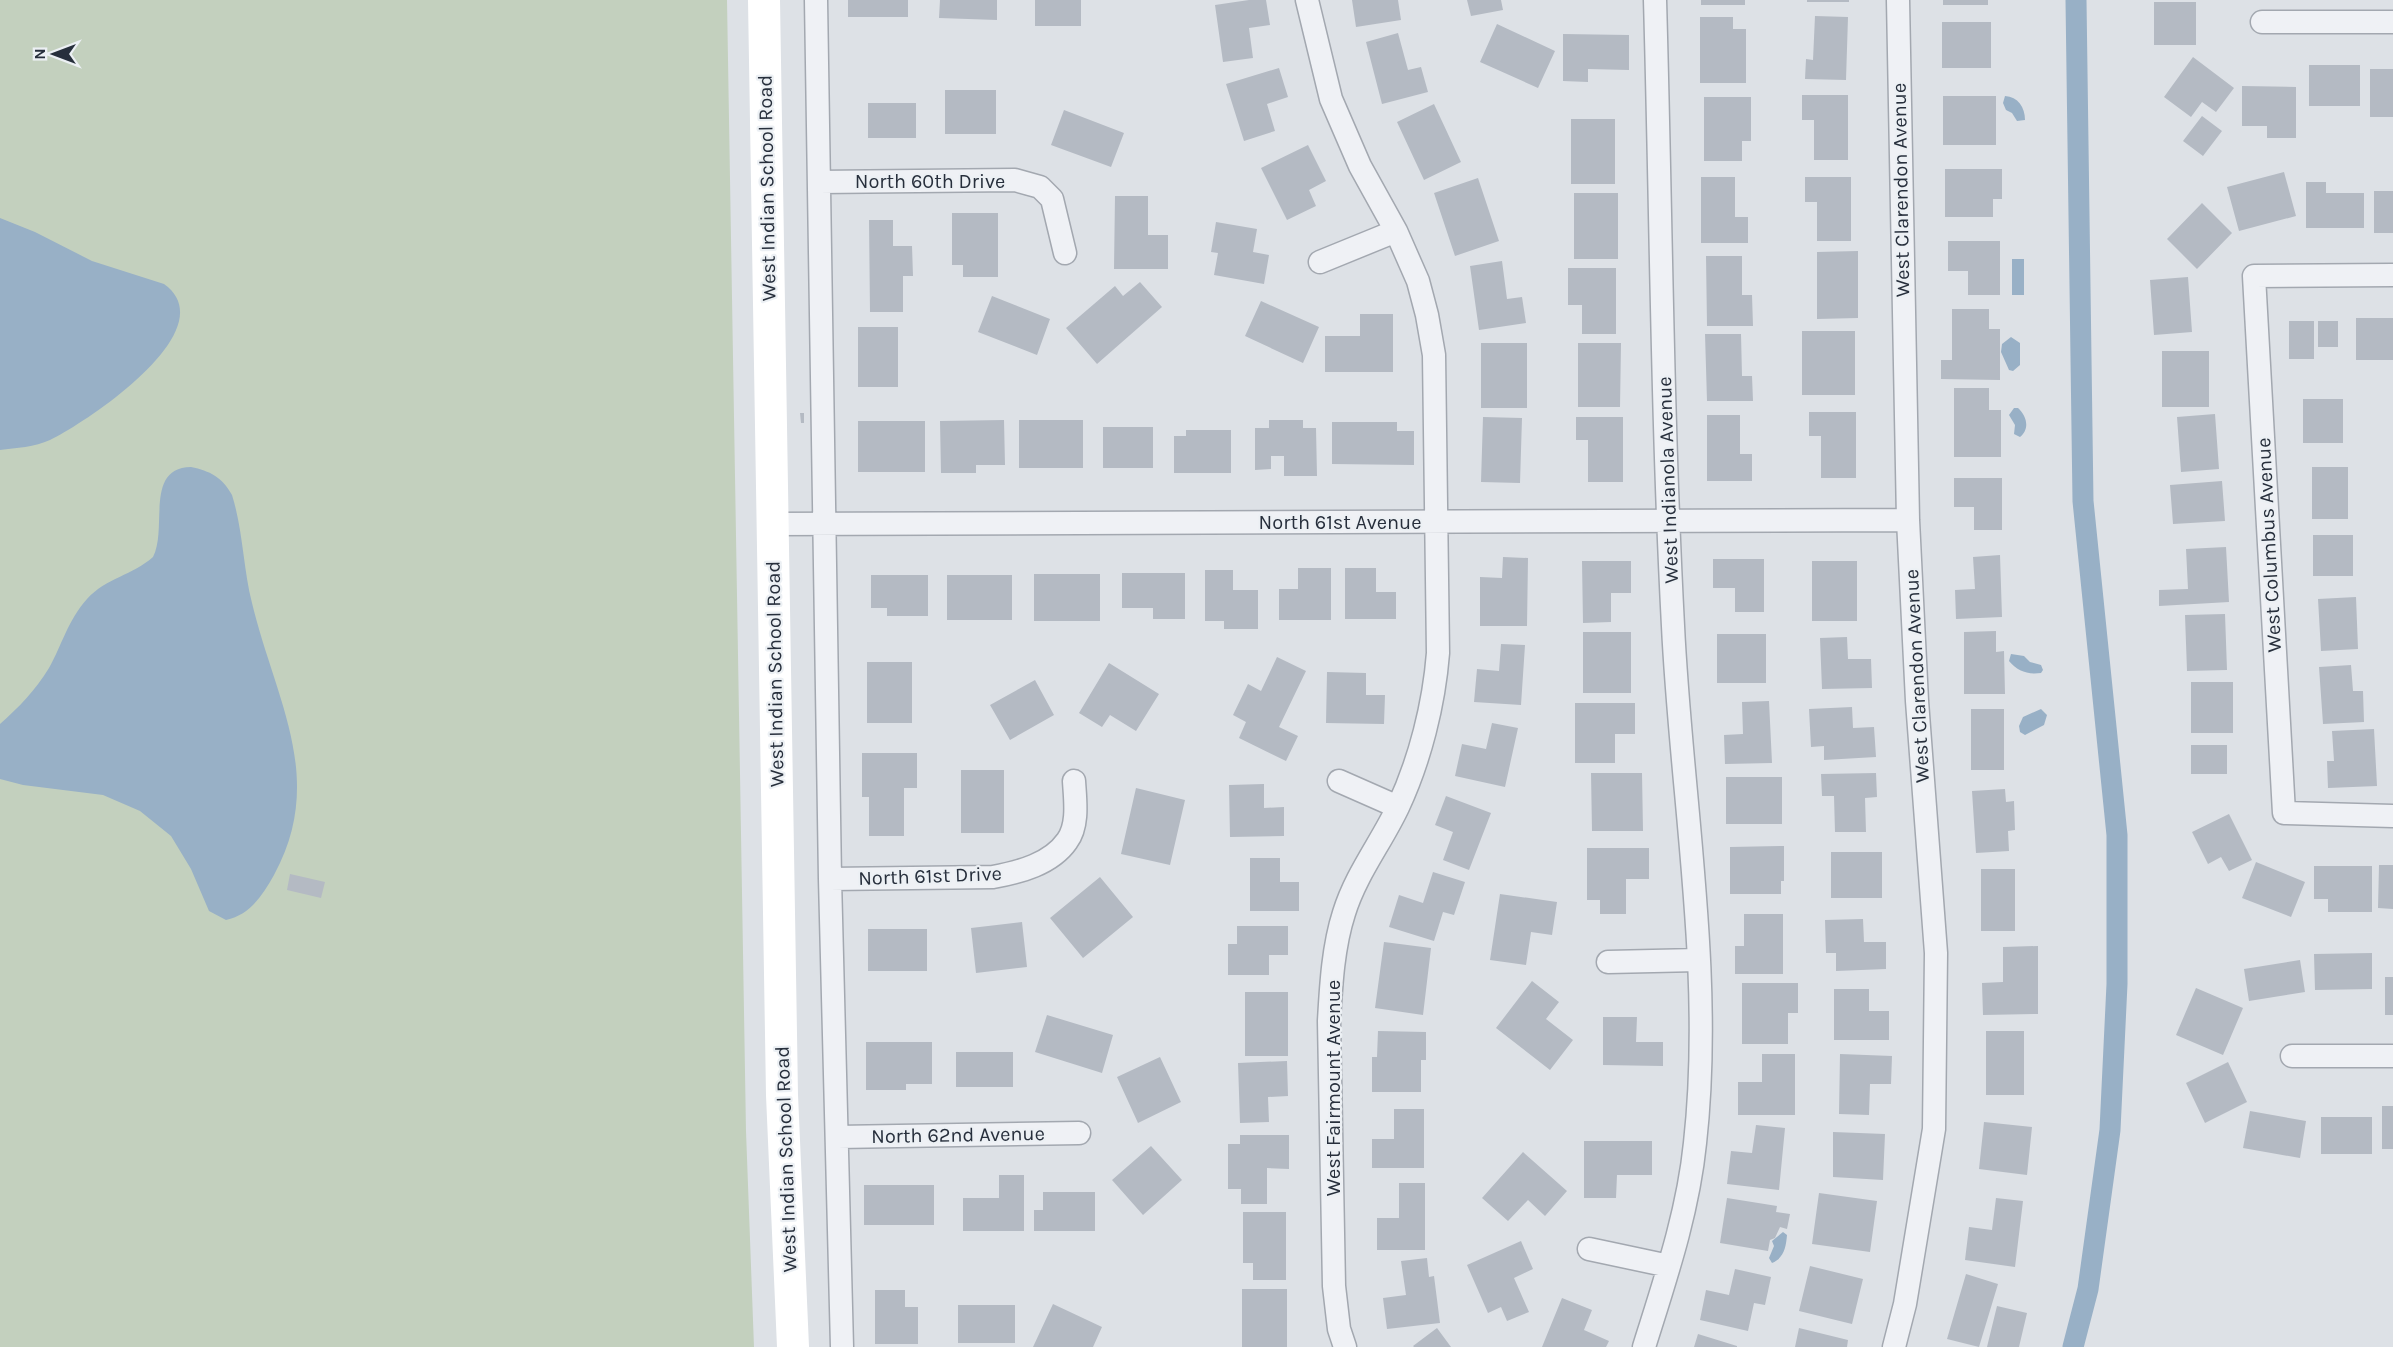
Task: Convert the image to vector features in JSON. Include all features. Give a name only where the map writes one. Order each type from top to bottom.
[{"type":"main road","name":"West Indian School Road","points":[[764,0],[782,1073],[793,1347]]},
{"type":"street","points":[[816,0],[830,879],[842,1347]]},
{"type":"street","name":"West Fairmount Avenue","points":[[1307,0],[1331,99],[1360,166],[1396,231],[1418,281],[1434,355],[1438,653],[1436,686],[1398,807],[1357,879],[1343,914],[1330,985],[1334,1286],[1339,1329],[1345,1347]]},
{"type":"street","name":"West Indianola Avenue","points":[[1644,1347],[1686,1205],[1695,1146],[1700,1090],[1698,960],[1673,631],[1668,522],[1655,0]]},
{"type":"street","name":"West Clarendon Avenue","points":[[1894,1347],[1905,1304],[1934,1129],[1936,953],[1917,701],[1908,520],[1898,0]]},
{"type":"street","points":[[2262,22],[2393,22]]},
{"type":"street","name":"North 60th Drive","points":[[819,182],[1015,180],[1040,188],[1052,199],[1065,253]]},
{"type":"street","points":[[1320,262],[1396,231]]},
{"type":"street","name":"West Columbus Avenue","points":[[2393,275],[2254,276],[2284,813],[2393,816]]},
{"type":"street","name":"North 61st Avenue","points":[[772,524],[1908,520]]},
{"type":"street","name":"North 61st Drive","points":[[830,879],[993,877],[1018,872],[1041,863],[1068,840],[1076,813],[1074,781]]},
{"type":"street","points":[[1339,781],[1398,807]]},
{"type":"street","points":[[1608,962],[1698,960]]},
{"type":"street","points":[[2292,1056],[2393,1056]]},
{"type":"street","name":"North 62nd Avenue","points":[[838,1137],[1079,1132]]},
{"type":"street","points":[[1589,1249],[1669,1266]]},
{"type":"green space","points":[[0,0],[727,0],[746,1131],[754,1347],[0,1347]]},
{"type":"water","points":[[2005,96],[2014,98],[2020,104],[2025,120],[2017,121],[2012,113],[2006,110],[2003,103]]},
{"type":"water","points":[[0,218],[35,232],[92,261],[164,284],[179,303],[178,325],[165,348],[119,395],[50,440],[32,446],[0,450]]},
{"type":"water","points":[[2012,259],[2024,259],[2024,295],[2012,295]]},
{"type":"water","points":[[2011,337],[2020,343],[2020,365],[2013,371],[2009,370],[2001,352],[2002,344]]},
{"type":"water","points":[[2014,408],[2021,411],[2026,422],[2025,430],[2020,437],[2014,434],[2015,425],[2009,415]]},
{"type":"water","points":[[191,467],[215,476],[232,495],[252,603],[292,739],[296,772],[296,805],[289,839],[274,875],[249,909],[226,920],[209,911],[191,869],[171,836],[140,811],[103,795],[23,785],[0,779],[0,724],[44,676],[70,624],[87,599],[103,586],[153,557],[159,531],[162,488],[167,477],[176,470]]},
{"type":"water","points":[[2011,654],[2024,656],[2030,662],[2041,665],[2043,670],[2041,673],[2027,673],[2019,670],[2009,661]]},
{"type":"water","points":[[2041,709],[2047,715],[2044,725],[2025,735],[2020,732],[2019,726],[2023,717]]},
{"type":"water","points":[[1783,1232],[1787,1235],[1785,1248],[1782,1255],[1772,1263],[1769,1258],[1774,1246],[1772,1241]]},
{"type":"building","points":[[848,0],[908,0],[908,17],[848,17]]},
{"type":"building","points":[[940,0],[997,0],[997,20],[939,18]]},
{"type":"building","points":[[1035,0],[1081,0],[1081,26],[1035,26]]},
{"type":"building","points":[[1266,0],[1270,25],[1249,28],[1253,58],[1223,62],[1215,5]]},
{"type":"building","points":[[1352,0],[1398,0],[1401,20],[1356,27]]},
{"type":"building","points":[[1467,0],[1501,0],[1503,10],[1471,16]]},
{"type":"building","points":[[1701,0],[1745,0],[1745,5],[1701,5]]},
{"type":"building","points":[[1807,0],[1849,0],[1849,2],[1807,2]]},
{"type":"building","points":[[1943,0],[1988,0],[1988,5],[1943,5]]},
{"type":"building","points":[[2154,2],[2196,2],[2196,45],[2154,45]]},
{"type":"building","points":[[1815,16],[1848,17],[1846,80],[1805,79],[1806,59],[1813,60]]},
{"type":"building","points":[[1700,17],[1733,17],[1733,29],[1746,29],[1746,83],[1700,83]]},
{"type":"building","points":[[1942,22],[1991,22],[1991,68],[1942,68]]},
{"type":"building","points":[[1497,24],[1555,51],[1538,88],[1480,62]]},
{"type":"building","points":[[1398,33],[1408,70],[1421,67],[1428,92],[1382,104],[1366,42]]},
{"type":"building","points":[[1563,34],[1629,35],[1629,70],[1588,69],[1588,82],[1563,81]]},
{"type":"building","points":[[2193,57],[2234,88],[2216,112],[2202,102],[2191,117],[2164,97]]},
{"type":"building","points":[[2309,65],[2360,65],[2360,106],[2309,106]]},
{"type":"building","points":[[1279,68],[1288,97],[1267,104],[1275,131],[1244,141],[1226,84]]},
{"type":"building","points":[[2370,69],[2393,69],[2393,117],[2370,117]]},
{"type":"building","points":[[2242,86],[2296,87],[2296,138],[2267,138],[2267,126],[2242,126]]},
{"type":"building","points":[[945,90],[996,90],[996,134],[945,134]]},
{"type":"building","points":[[1802,95],[1848,95],[1848,160],[1814,160],[1814,120],[1802,120]]},
{"type":"building","points":[[1943,96],[1996,96],[1996,145],[1943,145]]},
{"type":"building","points":[[1704,97],[1751,97],[1751,141],[1742,141],[1742,161],[1704,161]]},
{"type":"building","points":[[868,103],[916,103],[916,138],[868,138]]},
{"type":"building","points":[[1434,104],[1461,162],[1424,180],[1397,122]]},
{"type":"building","points":[[1064,110],[1124,133],[1111,167],[1051,145]]},
{"type":"building","points":[[2202,116],[2222,131],[2203,156],[2183,141]]},
{"type":"building","points":[[1571,119],[1615,119],[1615,184],[1571,184]]},
{"type":"building","points":[[1308,145],[1326,181],[1309,190],[1316,206],[1287,220],[1261,168]]},
{"type":"building","points":[[1945,169],[2002,169],[2002,199],[1993,199],[1993,217],[1945,217]]},
{"type":"building","points":[[2284,172],[2296,216],[2239,231],[2227,187]]},
{"type":"building","points":[[1701,177],[1735,177],[1735,217],[1748,217],[1748,243],[1701,243]]},
{"type":"building","points":[[1805,177],[1851,177],[1851,241],[1817,241],[1817,202],[1805,202]]},
{"type":"building","points":[[1478,178],[1499,241],[1455,256],[1434,193]]},
{"type":"building","points":[[2306,182],[2326,182],[2326,193],[2364,193],[2364,228],[2306,228]]},
{"type":"building","points":[[2374,191],[2393,191],[2393,233],[2374,233]]},
{"type":"building","points":[[1574,193],[1618,193],[1618,259],[1574,259]]},
{"type":"building","points":[[1115,196],[1148,196],[1148,235],[1168,235],[1168,269],[1114,269]]},
{"type":"building","points":[[2202,203],[2232,233],[2197,269],[2167,239]]},
{"type":"building","points":[[952,213],[998,213],[998,277],[963,277],[963,265],[952,265]]},
{"type":"building","points":[[869,220],[893,220],[893,246],[912,246],[913,276],[903,276],[903,312],[870,312]]},
{"type":"building","points":[[1216,222],[1257,229],[1253,252],[1269,255],[1264,284],[1214,275],[1218,253],[1211,252]]},
{"type":"building","points":[[1948,241],[2000,241],[2000,295],[1968,295],[1968,271],[1948,271]]},
{"type":"building","points":[[1858,251],[1858,318],[1817,319],[1817,252]]},
{"type":"building","points":[[1706,256],[1742,256],[1742,295],[1752,295],[1753,326],[1707,326]]},
{"type":"building","points":[[1502,261],[1507,299],[1522,297],[1526,323],[1479,330],[1470,266]]},
{"type":"building","points":[[1568,268],[1616,268],[1616,334],[1582,334],[1582,305],[1568,305]]},
{"type":"building","points":[[2188,277],[2192,332],[2154,335],[2150,280]]},
{"type":"building","points":[[1140,282],[1162,307],[1097,364],[1066,328],[1115,286],[1123,296]]},
{"type":"building","points":[[992,296],[1050,319],[1037,355],[978,332]]},
{"type":"building","points":[[1261,301],[1319,327],[1303,363],[1245,336]]},
{"type":"building","points":[[1952,309],[1989,309],[1989,329],[2000,329],[2000,380],[1941,379],[1941,360],[1952,360]]},
{"type":"building","points":[[1360,314],[1393,314],[1393,372],[1325,372],[1325,336],[1360,336]]},
{"type":"building","points":[[2356,318],[2393,318],[2393,360],[2356,360]]},
{"type":"building","points":[[2289,321],[2314,321],[2314,359],[2289,359]]},
{"type":"building","points":[[2318,321],[2338,321],[2338,347],[2318,347]]},
{"type":"building","points":[[858,327],[898,327],[898,387],[858,387]]},
{"type":"building","points":[[1802,331],[1855,331],[1855,395],[1802,395]]},
{"type":"building","points":[[1705,334],[1741,334],[1742,376],[1752,376],[1753,401],[1707,401]]},
{"type":"building","points":[[1481,343],[1527,343],[1527,408],[1481,408]]},
{"type":"building","points":[[1578,343],[1621,343],[1620,407],[1578,407]]},
{"type":"building","points":[[2162,351],[2209,351],[2209,407],[2162,407]]},
{"type":"building","points":[[1954,388],[1989,388],[1989,410],[2001,410],[2001,457],[1954,457]]},
{"type":"building","points":[[2303,399],[2343,399],[2343,443],[2303,443]]},
{"type":"building","points":[[1809,412],[1856,412],[1856,478],[1821,478],[1821,436],[1809,436]]},
{"type":"building","points":[[800,413],[804,413],[804,423],[801,423]]},
{"type":"building","points":[[2215,414],[2219,469],[2181,472],[2177,417]]},
{"type":"building","points":[[1707,415],[1740,415],[1740,454],[1752,454],[1752,481],[1707,481]]},
{"type":"building","points":[[1483,417],[1522,418],[1520,483],[1481,482]]},
{"type":"building","points":[[1576,417],[1623,417],[1623,482],[1588,482],[1588,440],[1576,440]]},
{"type":"building","points":[[1004,420],[1005,465],[976,465],[976,473],[941,473],[940,421]]},
{"type":"building","points":[[1019,420],[1083,420],[1083,468],[1019,468]]},
{"type":"building","points":[[1269,420],[1303,420],[1303,428],[1316,428],[1317,476],[1284,476],[1284,456],[1271,456],[1271,469],[1255,470],[1255,428],[1269,428]]},
{"type":"building","points":[[858,421],[925,421],[925,472],[858,472]]},
{"type":"building","points":[[1332,422],[1397,422],[1397,431],[1414,431],[1414,465],[1332,464]]},
{"type":"building","points":[[1103,427],[1153,427],[1153,468],[1103,468]]},
{"type":"building","points":[[1186,430],[1231,430],[1231,473],[1174,473],[1174,436],[1186,436]]},
{"type":"building","points":[[2312,467],[2348,467],[2348,519],[2312,519]]},
{"type":"building","points":[[1954,478],[2002,478],[2002,530],[1974,530],[1974,507],[1954,507]]},
{"type":"building","points":[[2222,481],[2225,521],[2173,524],[2170,485]]},
{"type":"building","points":[[2313,535],[2353,535],[2353,576],[2313,576]]},
{"type":"building","points":[[2226,547],[2229,602],[2159,606],[2159,590],[2188,589],[2186,549]]},
{"type":"building","points":[[2000,555],[2002,617],[1956,619],[1955,590],[1975,589],[1973,557]]},
{"type":"building","points":[[1503,557],[1528,558],[1527,626],[1480,626],[1480,577],[1502,578]]},
{"type":"building","points":[[1713,559],[1764,559],[1764,612],[1735,612],[1735,588],[1713,588]]},
{"type":"building","points":[[1582,561],[1631,561],[1631,593],[1611,593],[1611,622],[1583,623]]},
{"type":"building","points":[[1812,561],[1857,561],[1857,621],[1812,621]]},
{"type":"building","points":[[1298,568],[1331,568],[1331,620],[1279,620],[1279,589],[1298,589]]},
{"type":"building","points":[[1345,568],[1376,568],[1376,592],[1396,592],[1396,619],[1345,619]]},
{"type":"building","points":[[1205,570],[1233,570],[1233,590],[1258,590],[1258,629],[1224,629],[1224,621],[1205,621]]},
{"type":"building","points":[[1122,573],[1185,573],[1185,619],[1153,619],[1153,608],[1122,608]]},
{"type":"building","points":[[1034,574],[1100,574],[1100,621],[1034,621]]},
{"type":"building","points":[[871,575],[928,575],[928,616],[887,616],[887,608],[871,608]]},
{"type":"building","points":[[947,575],[1012,575],[1012,620],[947,620]]},
{"type":"building","points":[[2356,597],[2358,649],[2321,651],[2318,599]]},
{"type":"building","points":[[2225,614],[2227,670],[2187,671],[2185,615]]},
{"type":"building","points":[[1996,631],[1996,652],[2004,651],[2005,694],[1964,694],[1964,632]]},
{"type":"building","points":[[1583,632],[1631,632],[1631,693],[1583,693]]},
{"type":"building","points":[[1717,634],[1766,634],[1766,683],[1717,683]]},
{"type":"building","points":[[1847,637],[1848,659],[1871,659],[1872,688],[1822,689],[1820,638]]},
{"type":"building","points":[[1501,644],[1525,645],[1521,705],[1474,702],[1477,669],[1499,671]]},
{"type":"building","points":[[1277,657],[1306,671],[1279,727],[1298,736],[1286,761],[1239,738],[1246,722],[1233,715],[1248,684],[1261,691]]},
{"type":"building","points":[[867,662],[912,662],[912,723],[867,723]]},
{"type":"building","points":[[1109,663],[1159,694],[1136,731],[1110,715],[1102,727],[1079,713]]},
{"type":"building","points":[[2351,665],[2353,691],[2363,691],[2364,722],[2323,724],[2319,667]]},
{"type":"building","points":[[1327,672],[1366,673],[1366,695],[1385,695],[1384,724],[1326,723]]},
{"type":"building","points":[[1035,680],[1054,715],[1010,740],[990,705]]},
{"type":"building","points":[[2191,682],[2233,682],[2233,733],[2191,733]]},
{"type":"building","points":[[1769,701],[1772,763],[1725,764],[1724,735],[1743,734],[1742,702]]},
{"type":"building","points":[[1575,703],[1635,703],[1635,734],[1615,734],[1615,763],[1575,763]]},
{"type":"building","points":[[1852,707],[1853,728],[1874,727],[1876,757],[1824,760],[1824,746],[1811,747],[1809,709]]},
{"type":"building","points":[[1971,709],[2004,709],[2004,770],[1971,770]]},
{"type":"building","points":[[1492,723],[1518,728],[1505,787],[1455,776],[1462,744],[1486,749]]},
{"type":"building","points":[[2374,729],[2377,786],[2328,788],[2327,761],[2334,761],[2332,731]]},
{"type":"building","points":[[2191,745],[2227,745],[2227,774],[2191,774]]},
{"type":"building","points":[[862,753],[917,753],[917,788],[904,788],[904,836],[869,836],[869,797],[862,797]]},
{"type":"building","points":[[961,770],[1004,770],[1004,833],[961,833]]},
{"type":"building","points":[[1591,773],[1642,773],[1643,831],[1592,831]]},
{"type":"building","points":[[1876,773],[1877,797],[1865,798],[1866,832],[1835,832],[1834,796],[1822,796],[1821,774]]},
{"type":"building","points":[[1726,777],[1782,777],[1782,824],[1726,824]]},
{"type":"building","points":[[1264,784],[1264,808],[1284,807],[1284,836],[1230,837],[1229,785]]},
{"type":"building","points":[[1136,788],[1185,800],[1170,865],[1121,854]]},
{"type":"building","points":[[2005,789],[2006,802],[2014,801],[2015,830],[2008,831],[2009,851],[1976,853],[1972,791]]},
{"type":"building","points":[[1446,796],[1491,813],[1469,870],[1443,860],[1453,832],[1435,825]]},
{"type":"building","points":[[2229,814],[2252,860],[2229,871],[2221,857],[2208,864],[2192,832]]},
{"type":"building","points":[[1784,846],[1784,881],[1781,881],[1781,894],[1730,894],[1730,847]]},
{"type":"building","points":[[1587,848],[1649,848],[1649,879],[1626,879],[1626,914],[1600,914],[1600,900],[1587,900]]},
{"type":"building","points":[[1831,852],[1882,852],[1882,898],[1831,898]]},
{"type":"building","points":[[1250,858],[1280,858],[1280,882],[1299,882],[1299,911],[1250,911]]},
{"type":"building","points":[[2256,862],[2305,882],[2291,917],[2242,898]]},
{"type":"building","points":[[2379,865],[2393,865],[2393,909],[2378,908]]},
{"type":"building","points":[[2314,866],[2372,866],[2372,912],[2328,912],[2328,899],[2314,899]]},
{"type":"building","points":[[1981,869],[2015,869],[2015,931],[1981,931]]},
{"type":"building","points":[[1433,872],[1465,882],[1454,915],[1443,912],[1434,941],[1389,927],[1399,895],[1423,903]]},
{"type":"building","points":[[290,874],[325,882],[321,898],[287,890]]},
{"type":"building","points":[[1100,877],[1133,917],[1083,958],[1050,918]]},
{"type":"building","points":[[1500,894],[1557,902],[1552,935],[1531,932],[1526,965],[1490,960]]},
{"type":"building","points":[[1744,914],[1783,914],[1783,974],[1735,974],[1735,946],[1744,946]]},
{"type":"building","points":[[1863,919],[1864,942],[1886,942],[1886,969],[1836,971],[1836,953],[1826,953],[1825,920]]},
{"type":"building","points":[[1022,922],[1027,967],[976,973],[971,928]]},
{"type":"building","points":[[1237,926],[1288,926],[1288,955],[1269,955],[1269,975],[1228,975],[1228,944],[1237,944]]},
{"type":"building","points":[[868,929],[927,929],[927,971],[868,971]]},
{"type":"building","points":[[1384,942],[1431,948],[1423,1015],[1375,1008]]},
{"type":"building","points":[[2038,946],[2038,1014],[1983,1015],[1982,983],[2003,982],[2003,947]]},
{"type":"building","points":[[2372,953],[2372,989],[2315,990],[2314,954]]},
{"type":"building","points":[[2300,960],[2305,992],[2249,1001],[2244,969]]},
{"type":"building","points":[[2385,977],[2393,977],[2393,1015],[2385,1015]]},
{"type":"building","points":[[1532,981],[1559,1002],[1546,1019],[1573,1040],[1550,1070],[1496,1028]]},
{"type":"building","points":[[1742,983],[1798,983],[1798,1013],[1788,1013],[1788,1044],[1742,1044]]},
{"type":"building","points":[[2196,988],[2243,1008],[2223,1055],[2176,1035]]},
{"type":"building","points":[[1834,989],[1869,989],[1869,1011],[1889,1011],[1889,1040],[1834,1040]]},
{"type":"building","points":[[1245,992],[1288,992],[1288,1056],[1245,1056]]},
{"type":"building","points":[[1047,1015],[1113,1035],[1102,1073],[1035,1052]]},
{"type":"building","points":[[1603,1017],[1637,1017],[1636,1042],[1663,1042],[1663,1066],[1603,1065]]},
{"type":"building","points":[[1378,1031],[1426,1032],[1426,1060],[1421,1060],[1421,1092],[1372,1092],[1372,1057],[1377,1057]]},
{"type":"building","points":[[1986,1031],[2024,1031],[2024,1095],[1986,1095]]},
{"type":"building","points":[[866,1042],[932,1042],[932,1084],[906,1084],[906,1090],[866,1090]]},
{"type":"building","points":[[956,1052],[1013,1052],[1013,1087],[956,1087]]},
{"type":"building","points":[[1762,1054],[1795,1054],[1795,1115],[1738,1115],[1738,1082],[1762,1082]]},
{"type":"building","points":[[1840,1054],[1892,1056],[1891,1084],[1870,1084],[1869,1115],[1839,1114]]},
{"type":"building","points":[[1160,1057],[1181,1102],[1138,1123],[1117,1077]]},
{"type":"building","points":[[1287,1061],[1288,1096],[1268,1097],[1269,1122],[1240,1123],[1238,1063]]},
{"type":"building","points":[[2228,1062],[2247,1102],[2205,1123],[2186,1083]]},
{"type":"building","points":[[2382,1106],[2393,1106],[2393,1149],[2382,1149]]},
{"type":"building","points":[[1394,1109],[1424,1109],[1424,1168],[1372,1168],[1372,1139],[1394,1139]]},
{"type":"building","points":[[2250,1111],[2306,1121],[2300,1158],[2243,1148]]},
{"type":"building","points":[[2321,1117],[2372,1117],[2372,1154],[2321,1154]]},
{"type":"building","points":[[1984,1122],[2032,1127],[2027,1175],[1979,1169]]},
{"type":"building","points":[[1756,1125],[1785,1128],[1779,1190],[1727,1184],[1731,1151],[1752,1153]]},
{"type":"building","points":[[1833,1132],[1885,1134],[1883,1180],[1833,1177]]},
{"type":"building","points":[[1240,1135],[1289,1135],[1289,1169],[1267,1168],[1267,1204],[1241,1204],[1241,1189],[1228,1189],[1228,1144],[1240,1144]]},
{"type":"building","points":[[1584,1141],[1652,1141],[1652,1175],[1617,1175],[1616,1198],[1584,1198]]},
{"type":"building","points":[[1151,1146],[1182,1180],[1143,1215],[1112,1180]]},
{"type":"building","points":[[1523,1152],[1567,1191],[1545,1216],[1528,1200],[1508,1221],[1482,1198]]},
{"type":"building","points":[[999,1175],[1024,1175],[1024,1231],[963,1231],[963,1198],[999,1198]]},
{"type":"building","points":[[1399,1183],[1425,1183],[1425,1250],[1377,1250],[1377,1218],[1399,1218]]},
{"type":"building","points":[[864,1185],[934,1185],[934,1225],[864,1225]]},
{"type":"building","points":[[1043,1192],[1095,1192],[1095,1231],[1034,1231],[1034,1210],[1043,1210]]},
{"type":"building","points":[[1819,1193],[1877,1201],[1870,1252],[1812,1244]]},
{"type":"building","points":[[1727,1198],[1777,1206],[1776,1212],[1790,1214],[1787,1229],[1780,1227],[1775,1238],[1770,1240],[1768,1251],[1720,1243]]},
{"type":"building","points":[[1996,1198],[2023,1201],[2015,1267],[1965,1260],[1969,1227],[1992,1230]]},
{"type":"building","points":[[1243,1212],[1286,1212],[1286,1280],[1253,1280],[1253,1263],[1243,1263]]},
{"type":"building","points":[[1521,1241],[1533,1269],[1514,1278],[1529,1312],[1507,1321],[1501,1307],[1488,1313],[1467,1265]]},
{"type":"building","points":[[1427,1258],[1429,1277],[1434,1276],[1440,1323],[1387,1329],[1383,1298],[1406,1295],[1401,1261]]},
{"type":"building","points":[[1810,1266],[1863,1279],[1852,1324],[1799,1311]]},
{"type":"building","points":[[1735,1269],[1771,1277],[1765,1305],[1754,1303],[1748,1331],[1700,1320],[1706,1290],[1729,1295]]},
{"type":"building","points":[[1966,1274],[1998,1284],[1979,1347],[1947,1339]]},
{"type":"building","points":[[1242,1289],[1287,1289],[1287,1347],[1242,1347]]},
{"type":"building","points":[[875,1290],[905,1290],[905,1307],[918,1307],[918,1344],[875,1344]]},
{"type":"building","points":[[1562,1298],[1592,1310],[1584,1330],[1609,1341],[1606,1347],[1542,1347]]},
{"type":"building","points":[[1053,1304],[1102,1327],[1093,1347],[1033,1347]]},
{"type":"building","points":[[958,1305],[1015,1305],[1015,1343],[958,1343]]},
{"type":"building","points":[[1997,1306],[2027,1313],[2019,1347],[1987,1347]]},
{"type":"building","points":[[1437,1328],[1451,1347],[1413,1346]]},
{"type":"building","points":[[1799,1328],[1848,1340],[1847,1347],[1795,1347]]},
{"type":"building","points":[[1698,1334],[1737,1346],[1737,1347],[1694,1347]]},
{"type":"waterway","points":[[2073,1347],[2088,1289],[2110,1130],[2117,984],[2117,835],[2083,501],[2076,0]]}]
